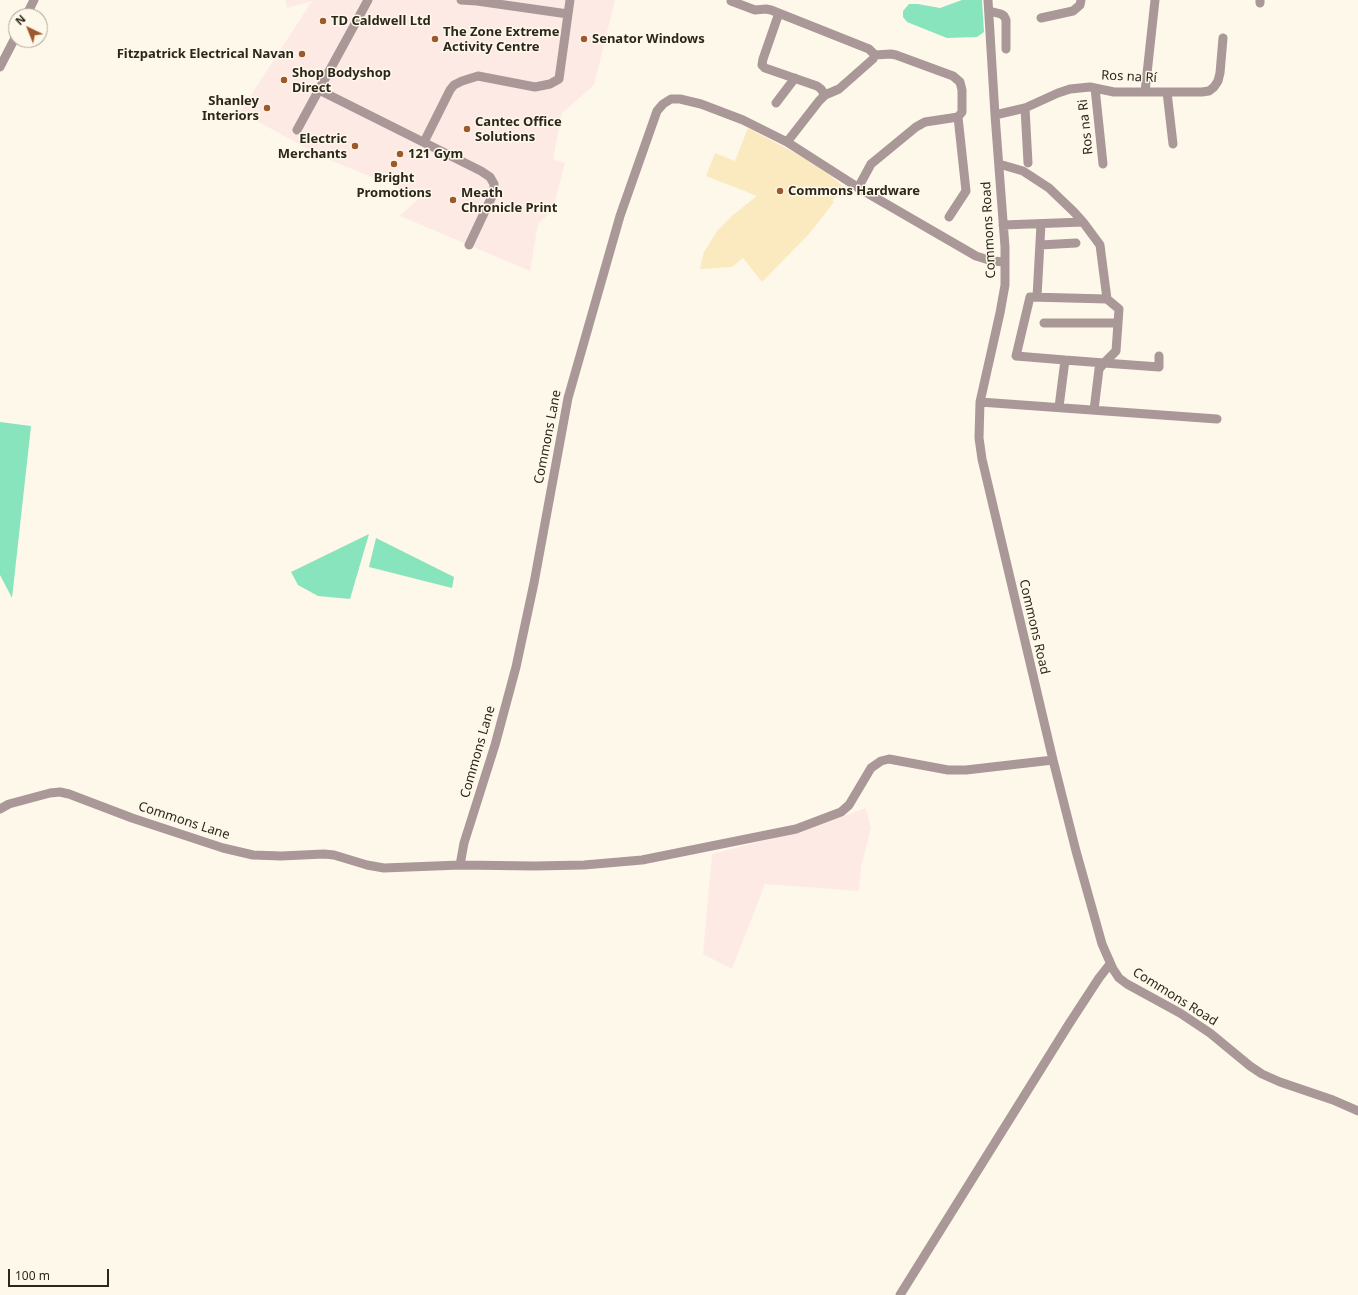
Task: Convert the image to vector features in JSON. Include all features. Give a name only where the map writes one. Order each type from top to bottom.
[{"type":"street","points":[[297,130],[368,0]]},
{"type":"street","points":[[461,0],[478,0],[568,14]]},
{"type":"street","points":[[424,142],[450,90],[454,85],[462,81],[478,76],[535,87],[550,84],[559,79],[570,0]]},
{"type":"street","points":[[731,0],[755,10],[766,9],[779,13],[869,49],[875,56]]},
{"type":"street","name":"Commons Road","points":[[988,0],[1003,225],[1005,285],[980,402],[979,438],[982,459],[1053,760],[1102,944],[1110,964],[1120,978],[1127,984],[1210,1033],[1262,1074],[1358,1111]]},
{"type":"street","points":[[1041,18],[1073,11],[1080,5],[1081,0]]},
{"type":"street","points":[[1145,92],[1155,0]]},
{"type":"street","points":[[989,11],[997,12],[1004,16],[1006,20],[1006,50]]},
{"type":"street","points":[[779,13],[762,65],[765,68],[817,86],[825,95]]},
{"type":"street","name":"Ros na Rí","points":[[995,115],[1025,108],[1070,89],[1090,87],[1114,92],[1209,91],[1218,81],[1223,38]]},
{"type":"street","points":[[0,67],[10,48]]},
{"type":"street","points":[[787,142],[818,101],[825,95],[839,89],[875,56],[891,54],[896,55],[953,76],[960,82],[962,90],[962,112],[958,117],[925,122],[916,127],[871,164],[858,188]]},
{"type":"street","points":[[776,103],[795,78]]},
{"type":"street","name":"Ros na Ri","points":[[1095,88],[1103,164]]},
{"type":"street","points":[[319,90],[424,142],[490,177],[494,184],[494,192],[469,245]]},
{"type":"street","points":[[1167,92],[1173,144]]},
{"type":"street","name":"Commons Lane","points":[[460,865],[464,844],[495,745],[516,667],[534,583],[568,398],[620,216],[657,111],[663,104],[671,100],[680,99],[701,104],[743,120],[787,142],[858,188],[976,256],[985,260],[1005,262]]},
{"type":"street","points":[[1025,108],[1028,163]]},
{"type":"street","points":[[949,217],[966,191],[958,117]]},
{"type":"street","points":[[999,164],[1023,171],[1049,188],[1083,222],[1100,245],[1107,299],[1119,310],[1116,351],[1099,369],[1094,410]]},
{"type":"street","points":[[1003,225],[1083,222]]},
{"type":"street","points":[[1037,297],[1041,224]]},
{"type":"street","points":[[1040,245],[1076,243]]},
{"type":"street","points":[[1107,299],[1030,297],[1016,356],[1159,367],[1158,356]]},
{"type":"street","points":[[1044,323],[1118,323]]},
{"type":"street","points":[[1059,407],[1065,360]]},
{"type":"street","points":[[980,402],[1217,419]]},
{"type":"street","name":"Commons Lane","points":[[0,809],[9,804],[50,793],[60,792],[223,848],[253,855],[281,856],[329,854],[367,865],[384,868],[460,865],[535,866],[618,863],[665,856],[796,829],[841,812],[853,800],[871,768],[881,760],[889,759],[948,770],[966,770],[1053,760]]},
{"type":"street","points":[[900,1295],[1069,1024],[1110,964]]},
{"type":"shaded area","points":[[285,0],[615,0],[594,85],[562,113],[553,159],[565,163],[553,209],[538,224],[530,271],[400,216],[420,197],[325,158],[240,112],[312,1],[287,8]]},
{"type":"shaded area","points":[[748,128],[797,154],[827,173],[846,189],[832,200],[834,202],[809,234],[762,282],[743,258],[732,267],[700,269],[704,252],[717,231],[733,215],[757,196],[706,176],[715,153],[735,161]]},
{"type":"shaded area","points":[[866,808],[871,828],[861,867],[859,891],[765,884],[732,969],[703,954],[712,854],[808,829]]},
{"type":"green space","points":[[962,0],[982,0],[984,32],[977,37],[947,38],[907,22],[903,17],[903,11],[909,4],[940,8]]},
{"type":"green space","points":[[0,422],[31,426],[12,598],[0,575]]},
{"type":"green space","points":[[369,534],[350,599],[318,596],[298,585],[291,572]]},
{"type":"green space","points":[[376,538],[454,577],[452,588],[369,567]]},
{"type":"place","name":"TD Caldwell Ltd","points":[[323,21]]},
{"type":"place","name":"The Zone Extreme Activity Centre","points":[[435,39]]},
{"type":"place","name":"Senator Windows","points":[[584,39]]},
{"type":"place","name":"Fitzpatrick Electrical Navan","points":[[302,54]]},
{"type":"place","name":"Shop Bodyshop Direct","points":[[284,80]]},
{"type":"place","name":"Shanley Interiors","points":[[267,108]]},
{"type":"place","name":"Cantec Office Solutions","points":[[467,129]]},
{"type":"place","name":"Electric Merchants","points":[[355,146]]},
{"type":"place","name":"121 Gym","points":[[400,154]]},
{"type":"place","name":"Bright Promotions","points":[[394,164]]},
{"type":"place","name":"Commons Hardware","points":[[780,191]]},
{"type":"place","name":"Meath Chronicle Print","points":[[453,200]]}]
